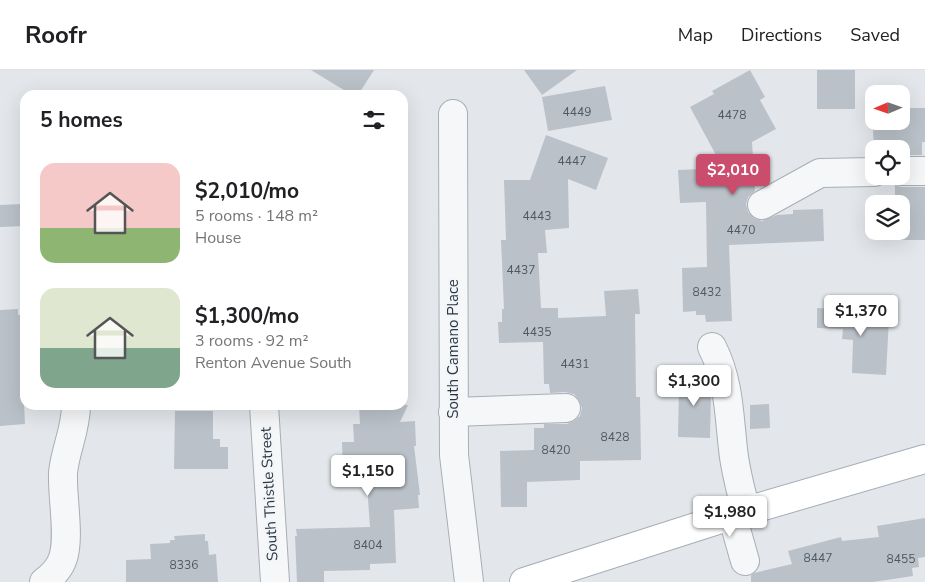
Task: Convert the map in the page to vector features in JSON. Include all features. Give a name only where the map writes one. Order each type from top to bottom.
[{"type":"main road","points":[[524,582],[739,513],[925,459]]},
{"type":"street","name":"South Camano Place","points":[[453,114],[454,455],[469,582]]},
{"type":"street","points":[[910,172],[925,171]]},
{"type":"street","points":[[762,205],[820,172],[865,172]]},
{"type":"street","points":[[712,347],[723,374],[729,400],[744,560]]},
{"type":"street","points":[[453,412],[566,408]]},
{"type":"street","points":[[44,582],[58,568],[64,557],[63,473],[73,432],[75,410]]},
{"type":"street","name":"South Thistle Street","points":[[264,410],[275,582]]},
{"type":"building","points":[[311,70],[374,70],[361,90],[344,90]]},
{"type":"building","points":[[524,70],[577,70],[542,95]]},
{"type":"building","points":[[750,70],[765,97],[760,100],[776,129],[752,142],[755,191],[748,197],[746,204],[748,212],[754,218],[762,221],[777,215],[793,214],[793,210],[823,209],[824,241],[729,245],[732,321],[706,322],[705,315],[696,315],[696,311],[683,312],[682,268],[707,267],[706,202],[680,203],[678,170],[723,168],[690,107],[714,94],[712,91]]},
{"type":"building","points":[[817,70],[855,70],[855,109],[817,109]]},
{"type":"building","points":[[605,86],[612,120],[548,131],[542,97]]},
{"type":"building","points":[[910,108],[925,108],[925,142],[922,142],[922,155],[910,155],[910,140],[874,140],[873,130],[910,130]]},
{"type":"building","points":[[546,135],[608,158],[596,190],[568,179],[569,228],[545,230],[547,253],[538,253],[541,308],[558,308],[558,318],[606,316],[604,291],[638,289],[640,314],[635,314],[636,397],[640,397],[641,460],[580,461],[580,480],[527,482],[527,507],[501,507],[500,451],[534,450],[534,428],[544,428],[544,424],[567,424],[580,416],[582,408],[574,394],[565,392],[550,393],[549,384],[544,384],[543,342],[499,343],[498,322],[502,322],[502,309],[504,309],[501,240],[506,240],[504,180],[530,180]]},
{"type":"building","points":[[895,185],[901,187],[925,187],[925,240],[910,240],[910,195],[895,195]]},
{"type":"building","points":[[20,204],[20,226],[0,227],[0,205]]},
{"type":"building","points":[[817,308],[881,311],[880,318],[889,319],[886,375],[852,373],[853,340],[842,339],[843,329],[817,328]]},
{"type":"building","points":[[18,309],[18,315],[20,315],[20,410],[24,410],[25,424],[0,426],[0,310]]},
{"type":"building","points":[[681,375],[706,375],[708,392],[711,393],[710,438],[678,437],[679,385],[681,385]]},
{"type":"building","points":[[769,404],[770,428],[750,429],[750,405]]},
{"type":"building","points":[[359,410],[406,410],[400,422],[415,421],[416,446],[414,446],[420,495],[418,495],[419,508],[394,510],[396,563],[370,564],[370,570],[324,571],[324,582],[297,582],[296,529],[370,527],[366,471],[343,469],[342,442],[354,442],[353,424],[360,424]]},
{"type":"building","points":[[175,411],[213,411],[213,439],[220,439],[220,447],[228,447],[228,469],[174,469]]},
{"type":"building","points":[[925,518],[925,557],[918,558],[919,567],[912,568],[913,576],[873,582],[751,582],[751,575],[754,573],[792,564],[788,551],[841,537],[842,541],[879,537],[877,526]]},
{"type":"building","points":[[205,534],[205,541],[208,541],[209,555],[216,554],[218,582],[126,582],[126,560],[151,559],[150,544],[170,543],[170,540],[175,540],[174,536]]}]
